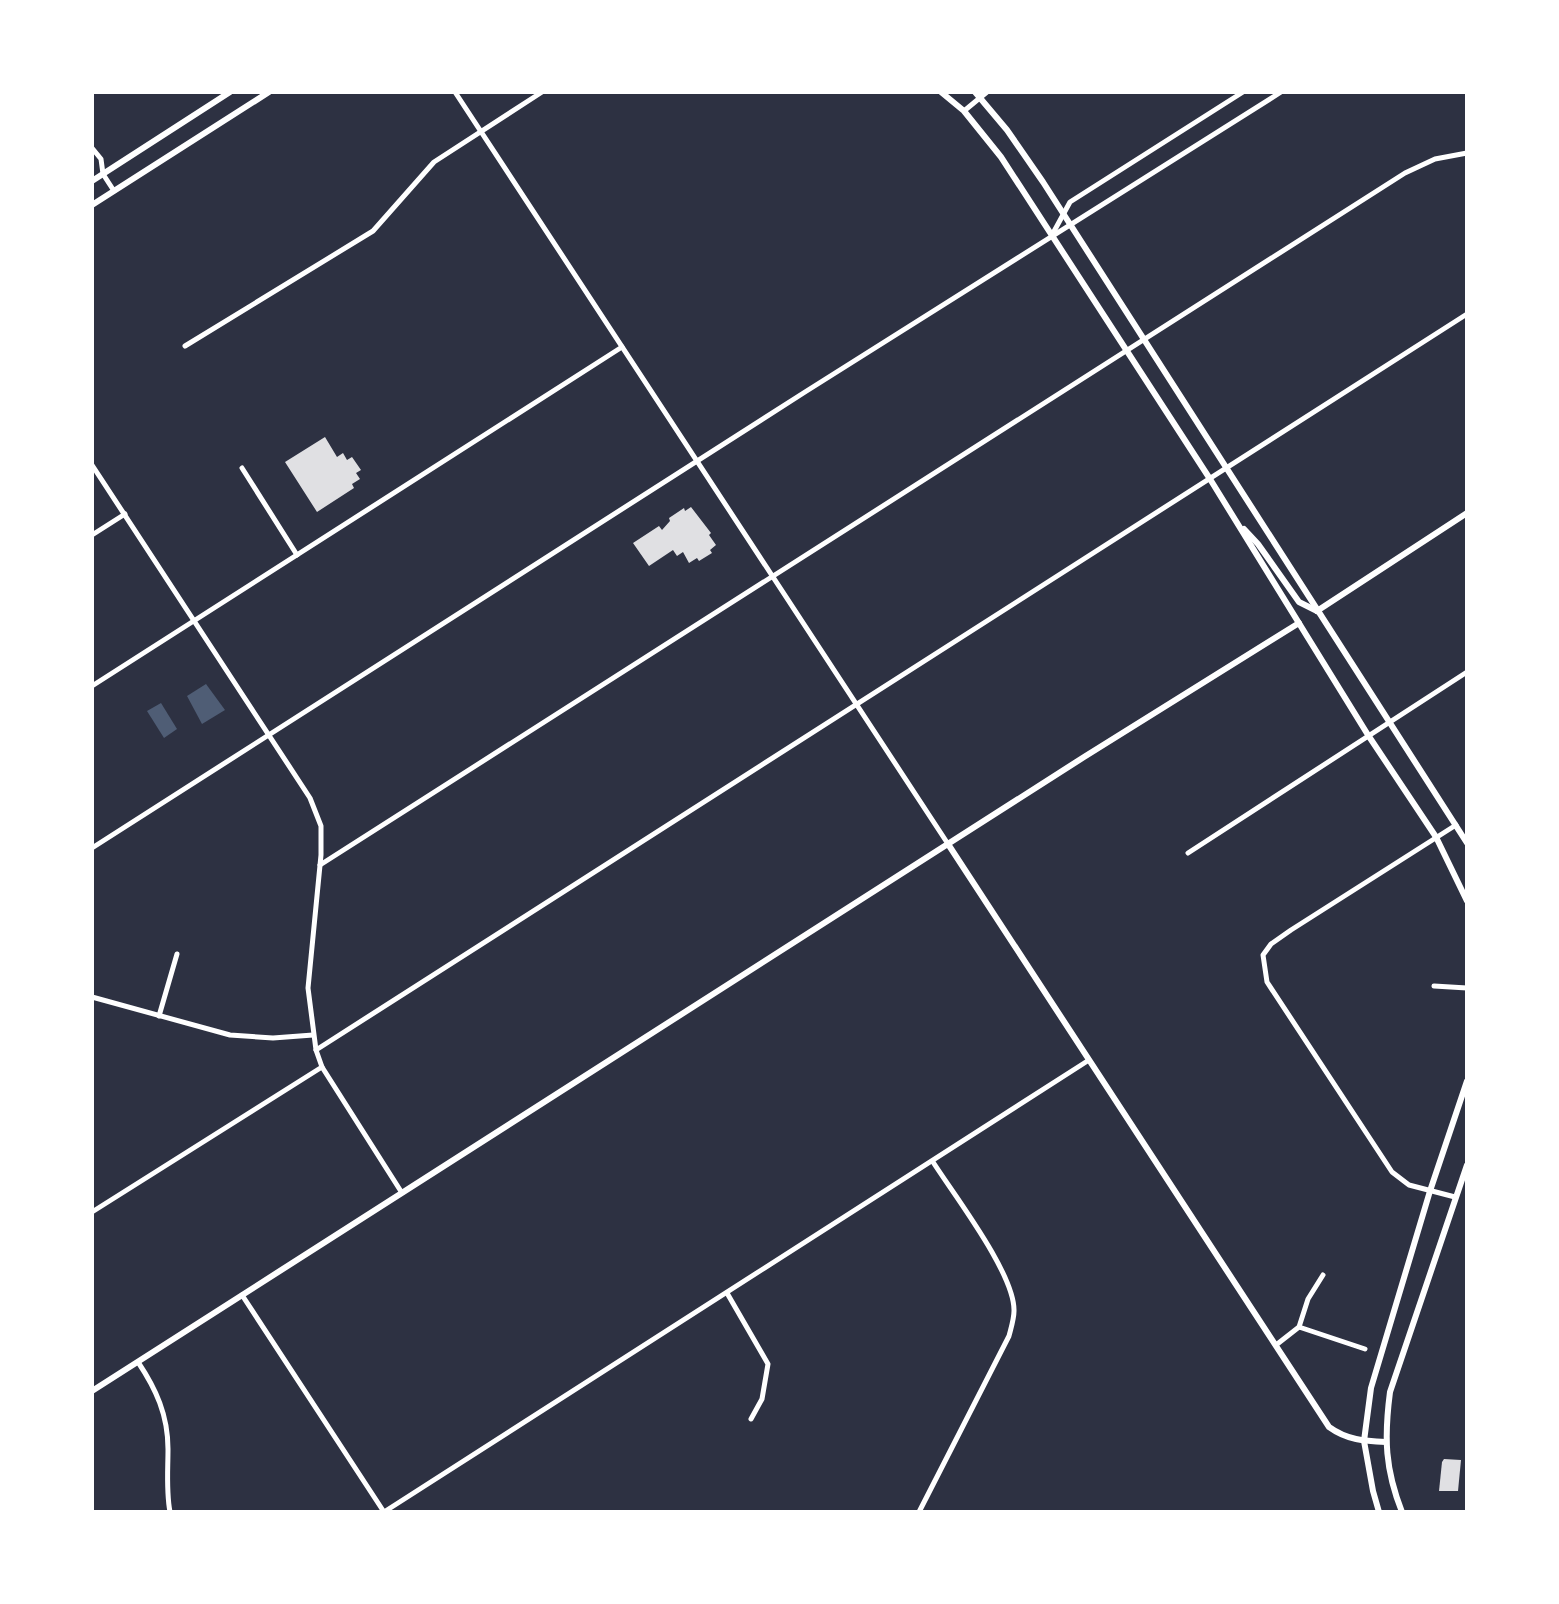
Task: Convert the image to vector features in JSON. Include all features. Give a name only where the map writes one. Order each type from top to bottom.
[{"type":"main road","points":[[92,181],[230,92]]},
{"type":"main road","points":[[92,205],[269,92]]},
{"type":"main road","points":[[941,92],[964,111],[1001,157],[1210,479],[1368,735],[1436,837],[1467,901]]},
{"type":"main road","points":[[981,94],[1025,154],[1467,843]]},
{"type":"main road","points":[[1236,522],[1254,539],[1299,602],[1317,611],[1467,513]]},
{"type":"main road","points":[[92,1391],[1299,623]]},
{"type":"main road","points":[[948,844],[1329,1427],[1340,1435],[1386,1442]]},
{"type":"main road","points":[[1379,1512],[1364,1441],[1371,1388],[1430,1191],[1467,1081]]},
{"type":"main road","points":[[1402,1512],[1387,1465],[1390,1392],[1467,1165]]},
{"type":"street","points":[[455,92],[948,844]]},
{"type":"street","points":[[185,346],[373,231],[434,162],[542,92]]},
{"type":"street","points":[[1052,236],[1070,202],[1243,92]]},
{"type":"street","points":[[92,848],[1281,92]]},
{"type":"street","points":[[964,111],[981,94]]},
{"type":"street","points":[[92,148],[101,159],[103,174],[114,191]]},
{"type":"street","points":[[320,865],[1405,173],[1435,159],[1467,153]]},
{"type":"street","points":[[92,171],[103,174]]},
{"type":"street","points":[[316,1050],[1467,314]]},
{"type":"street","points":[[92,686],[622,347]]},
{"type":"street","points":[[92,465],[310,798],[321,826],[308,988],[316,1050],[322,1067],[402,1193]]},
{"type":"street","points":[[242,468],[297,555]]},
{"type":"street","points":[[92,535],[125,514]]},
{"type":"street","points":[[1188,853],[1467,672]]},
{"type":"street","points":[[1455,1197],[1409,1185],[1392,1172],[1267,982],[1263,955],[1291,930],[1457,825]]},
{"type":"street","points":[[159,1016],[177,954]]},
{"type":"street","points":[[1434,986],[1467,988]]},
{"type":"street","points":[[92,997],[230,1035],[273,1038],[313,1035]]},
{"type":"street","points":[[242,1295],[384,1512],[1089,1060]]},
{"type":"street","points":[[92,1212],[322,1067]]},
{"type":"street","points":[[919,1512],[1009,1336],[1014,1311],[1010,1287],[1000,1268],[932,1162]]},
{"type":"street","points":[[1276,1345],[1299,1327],[1308,1299],[1323,1275]]},
{"type":"street","points":[[727,1293],[768,1364],[762,1399],[751,1419]]},
{"type":"street","points":[[1299,1327],[1365,1349]]},
{"type":"street","points":[[138,1362],[160,1399],[167,1426],[167,1498],[170,1512]]},
{"type":"water","points":[[206,684],[225,710],[202,724],[187,696]]},
{"type":"water","points":[[161,703],[177,729],[164,738],[147,711]]},
{"type":"building","points":[[325,437],[337,457],[343,453],[347,460],[352,457],[361,470],[356,473],[360,479],[352,484],[354,488],[317,512],[285,462]]},
{"type":"building","points":[[691,507],[711,533],[709,535],[716,545],[710,550],[712,553],[689,563],[683,552],[677,556],[673,550],[649,566],[633,543],[659,526],[662,530],[669,518]]},
{"type":"building","points":[[1444,1459],[1461,1460],[1458,1491],[1439,1491]]}]
